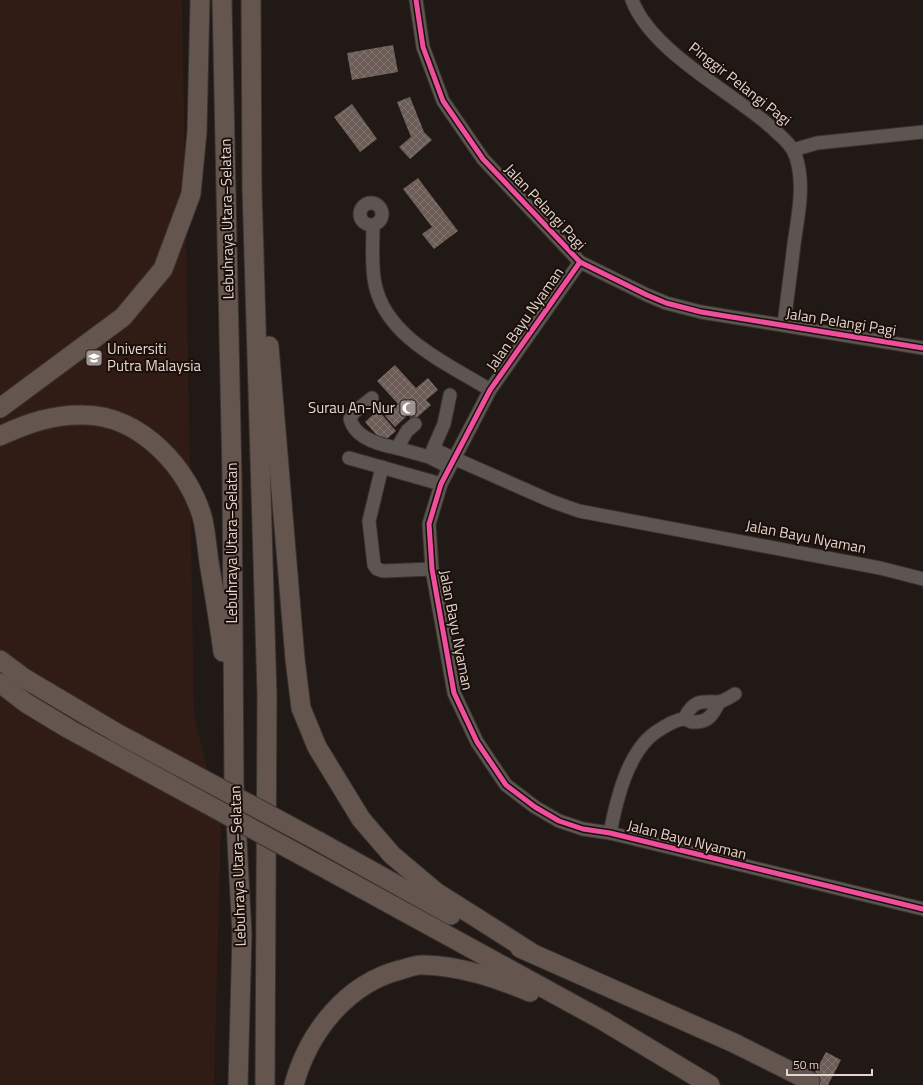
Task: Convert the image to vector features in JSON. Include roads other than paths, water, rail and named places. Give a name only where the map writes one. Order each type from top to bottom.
[{"type":"highway","points":[[0,408],[123,317],[163,269],[191,194],[197,132],[200,0]]},
{"type":"highway","name":"Lebuhraya Utara–Selatan","points":[[222,0],[232,478],[234,784],[242,934],[238,1085]]},
{"type":"highway","name":"Lebuhraya Utara–Selatan","points":[[251,0],[252,188],[267,695],[265,1085]]},
{"type":"highway","points":[[252,188],[272,376],[295,659],[301,708],[317,747],[336,781],[361,819],[392,855],[436,892],[532,953]]},
{"type":"highway","points":[[0,436],[40,419],[63,415],[86,414],[113,420],[136,431],[157,446],[175,464],[185,477],[192,491],[203,520],[225,659],[233,692]]},
{"type":"highway","points":[[0,660],[24,678],[115,732],[318,841],[478,930],[734,1043],[810,1081]]},
{"type":"highway","points":[[0,683],[26,703],[69,728],[602,1020],[710,1085]]},
{"type":"highway","points":[[294,1085],[299,1066],[314,1035],[331,1014],[351,995],[382,975],[423,964],[472,971],[509,983],[602,1020]]},
{"type":"street","name":"Jalan Pelangi Pagi","points":[[416,0],[423,48],[443,101],[483,159],[580,262],[666,303],[701,312],[923,348]]},
{"type":"street","name":"Pinggir Pelangi Pagi","points":[[632,0],[636,12],[660,42],[762,119],[784,139],[795,153]]},
{"type":"street","points":[[795,153],[817,142],[923,132]]},
{"type":"street","points":[[795,153],[819,148],[866,143],[923,140]]},
{"type":"street","points":[[784,325],[800,200],[799,172],[795,153]]},
{"type":"street","points":[[373,226],[374,283],[380,302],[391,322],[420,347],[490,390]]},
{"type":"street","name":"Jalan Bayu Nyaman","points":[[580,262],[490,390],[441,484],[429,524],[432,569],[454,693],[477,742],[506,785],[535,807],[559,821],[923,909]]},
{"type":"street","points":[[431,453],[444,424],[450,395]]},
{"type":"street","points":[[372,398],[353,413],[350,419],[351,422],[367,438],[379,444],[431,453],[451,463]]},
{"type":"street","points":[[397,448],[407,431],[414,424]]},
{"type":"street","points":[[349,458],[441,484]]},
{"type":"street","name":"Jalan Bayu Nyaman","points":[[451,463],[579,511],[880,568],[923,578]]},
{"type":"street","points":[[382,467],[369,521],[374,565],[377,569],[383,571],[432,569]]},
{"type":"street","points":[[610,833],[617,799],[632,761],[648,738],[655,732],[684,719],[702,722],[709,719],[719,702],[735,694]]},
{"type":"street","points":[[684,719],[691,707],[698,702],[705,700],[719,702]]},
{"type":"place","name":"Universiti Putra Malaysia","points":[[94,358]]},
{"type":"place","name":"Surau An-Nur","points":[[408,408]]}]
